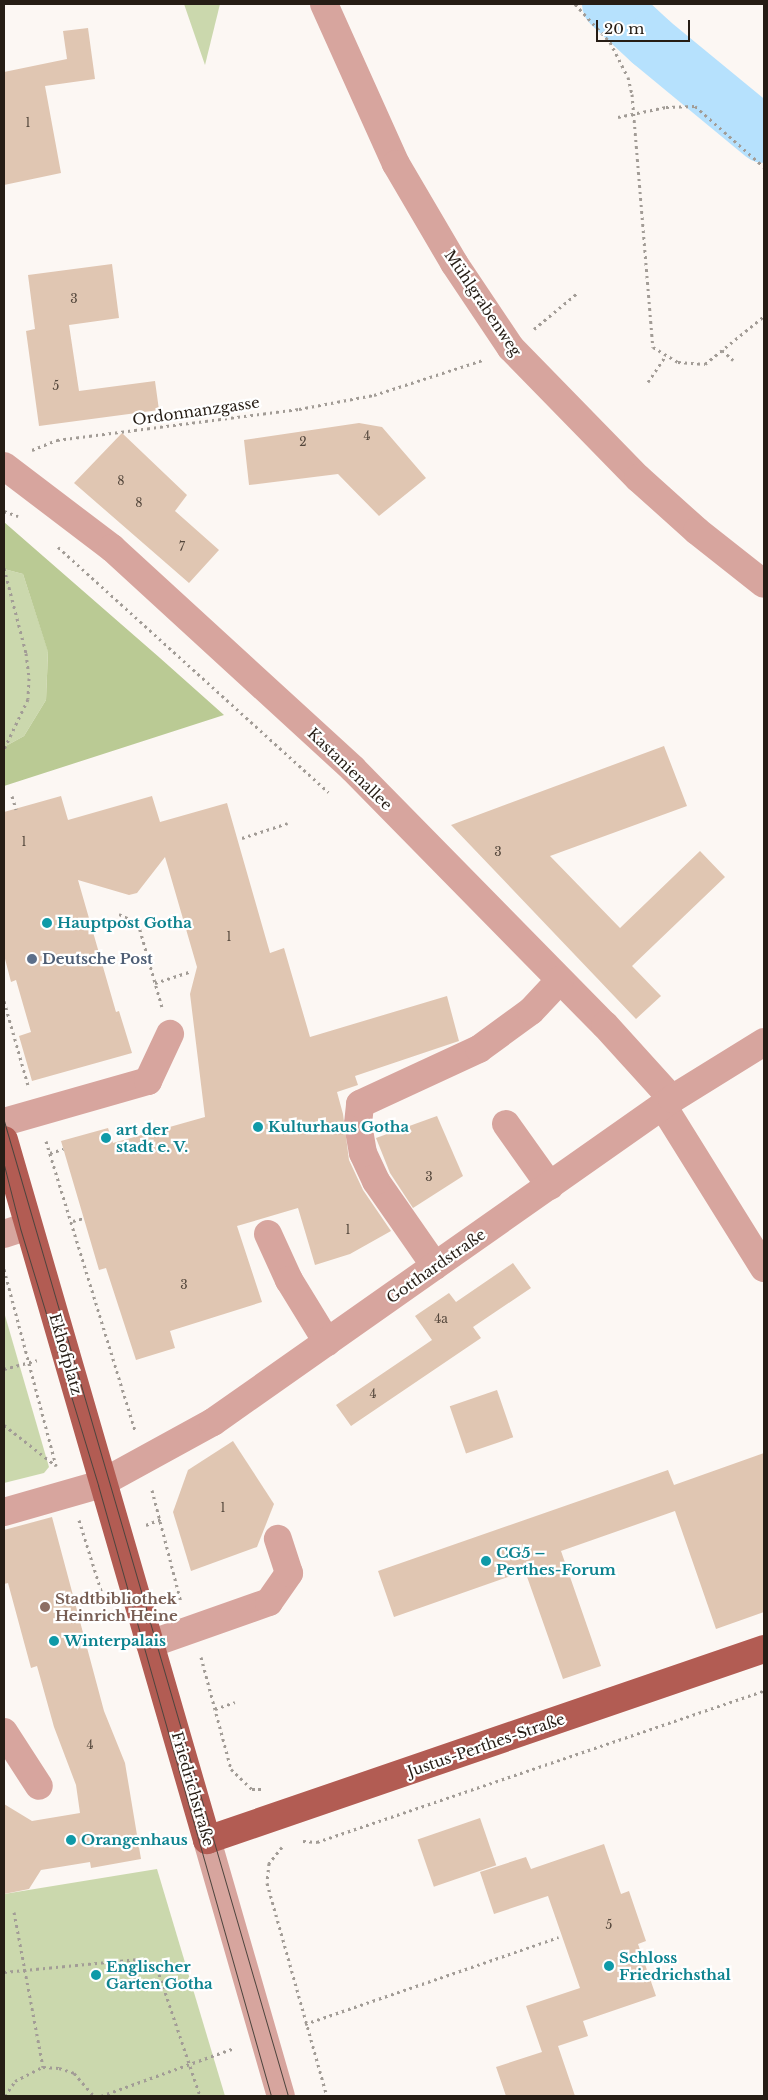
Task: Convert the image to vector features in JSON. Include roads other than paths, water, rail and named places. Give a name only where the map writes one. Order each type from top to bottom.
[{"type":"main road","name":"Ekhofplatz","points":[[4,1140],[16,1230],[103,1482]]},
{"type":"main road","name":"Friedrichstraße","points":[[103,1482],[207,1840]]},
{"type":"main road","name":"Justus-Perthes-Straße","points":[[207,1840],[764,1649]]},
{"type":"street","name":"Mühlgrabenweg","points":[[324,4],[396,164],[454,263],[512,348],[638,478],[697,531],[764,584]]},
{"type":"street","name":"Kastanienallee","points":[[8,469],[112,548],[353,769],[560,980],[668,1102],[764,1268]]},
{"type":"street","points":[[435,1266],[376,1180],[366,1160],[358,1124],[360,1104],[479,1048],[531,1011],[560,980]]},
{"type":"street","points":[[4,1122],[148,1081],[170,1034]]},
{"type":"street","name":"Gotthardstraße","points":[[4,1512],[71,1494],[103,1482],[213,1422],[668,1102],[764,1043]]},
{"type":"street","points":[[506,1124],[550,1186]]},
{"type":"street","points":[[268,1234],[289,1280],[327,1342]]},
{"type":"street","points":[[150,1644],[269,1602],[289,1574],[278,1539]]},
{"type":"street","points":[[4,1732],[39,1786]]},
{"type":"street","name":"Friedrichstraße","points":[[207,1840],[281,2096]]},
{"type":"waterway","points":[[610,4],[651,42],[764,135]]},
{"type":"tram line","points":[[4,1121],[288,2096]]},
{"type":"tram line","points":[[4,1165],[20,1228],[98,1485],[271,2096]]},
{"type":"place","name":"Hauptpost Gotha","points":[[47,923]]},
{"type":"place","name":"Deutsche Post","points":[[32,959]]},
{"type":"place","name":"Kulturhaus Gotha","points":[[258,1127]]},
{"type":"place","name":"art der stadt e. V.","points":[[106,1138]]},
{"type":"place","name":"CG5 – Perthes-Forum","points":[[486,1561]]},
{"type":"place","name":"Stadtbibliothek Heinrich Heine","points":[[45,1607]]},
{"type":"place","name":"Winterpalais","points":[[54,1641]]},
{"type":"place","name":"Orangenhaus","points":[[71,1840]]},
{"type":"place","name":"Schloss Friedrichsthal","points":[[609,1966]]},
{"type":"place","name":"Englischer Garten Gotha","points":[[96,1975]]}]
